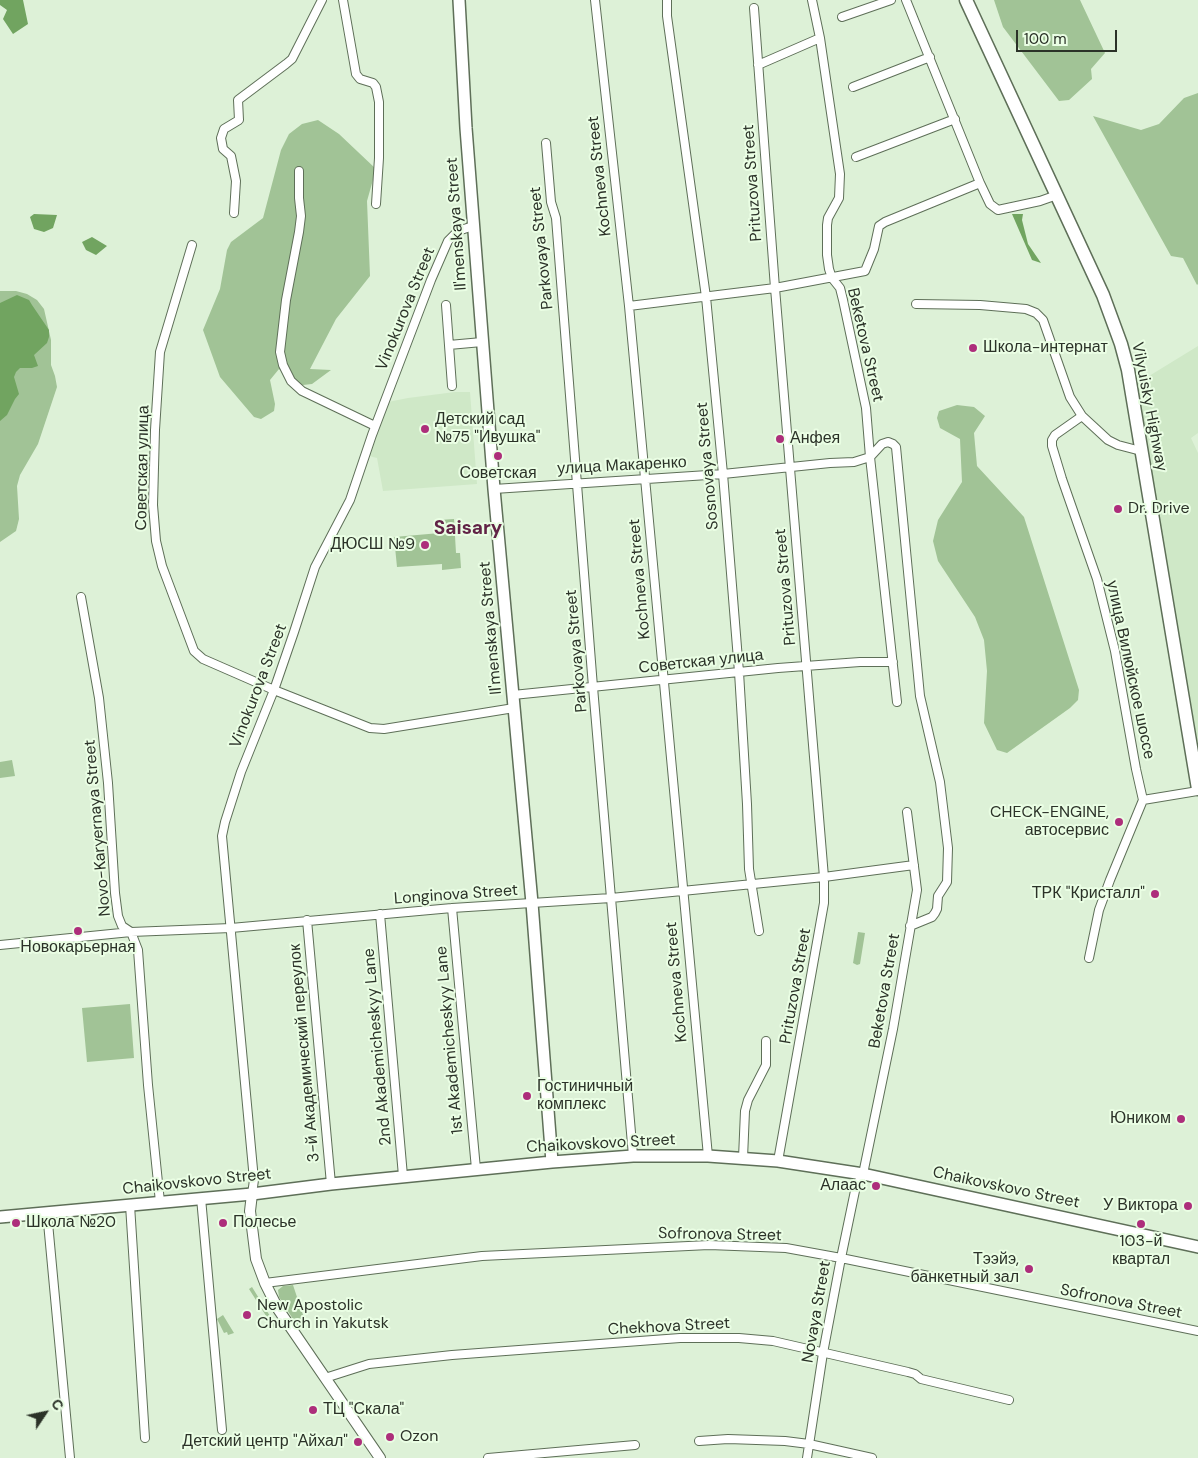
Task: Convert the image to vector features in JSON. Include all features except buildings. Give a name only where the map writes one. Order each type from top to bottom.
[{"type":"main road","name":"Il'menskaya Street","points":[[458,0],[482,342],[532,903],[552,1162]]},
{"type":"main road","name":"Vilyuisky Highway","points":[[966,0],[1103,295],[1121,344],[1128,370],[1198,790]]},
{"type":"main road","name":"Chaikovskovo Street","points":[[0,1217],[252,1194],[403,1176],[552,1162],[633,1156],[708,1156],[778,1161],[863,1174],[1198,1247]]},
{"type":"street","points":[[234,213],[236,181],[231,156],[223,149],[221,138],[224,129],[239,120],[238,100],[292,59],[322,0]]},
{"type":"street","points":[[343,0],[354,68],[360,79],[373,83],[376,87],[379,102],[379,158],[376,204]]},
{"type":"street","name":"Kochneva Street","points":[[595,0],[629,306],[662,680],[708,1156]]},
{"type":"street","name":"Sosnovaya Street","points":[[666,0],[706,297],[724,474],[739,672],[749,869],[759,931]]},
{"type":"street","name":"Beketova Street","points":[[812,0],[820,38],[840,174],[839,198],[826,225],[827,255],[832,278],[840,288],[866,408],[897,702]]},
{"type":"street","points":[[842,17],[891,0]]},
{"type":"street","points":[[906,0],[990,204],[998,210],[1056,196]]},
{"type":"street","name":"Prituzova Street","points":[[754,8],[775,288],[824,877],[824,904],[778,1161]]},
{"type":"street","points":[[758,65],[820,38]]},
{"type":"street","points":[[853,87],[930,57]]},
{"type":"street","points":[[856,157],[955,119]]},
{"type":"street","name":"Parkovaya Street","points":[[546,144],[550,202],[556,218],[633,1156]]},
{"type":"street","points":[[299,171],[300,232],[286,300],[280,352],[283,365],[291,381],[302,390],[375,426]]},
{"type":"street","points":[[629,306],[775,288],[865,271],[874,249],[879,226],[980,182]]},
{"type":"street","name":"Vinokurova Street","points":[[252,1194],[254,1180],[222,836],[241,772],[274,690],[315,567],[350,500],[375,426],[448,241],[458,231],[473,226]]},
{"type":"street","name":"Советская улица","points":[[192,245],[160,352],[154,449],[153,505],[156,541],[162,566],[194,651],[203,659],[274,690],[370,728],[384,729],[514,708]]},
{"type":"street","points":[[916,304],[980,305],[1026,309],[1036,313],[1043,320],[1070,397],[1082,416],[1108,440],[1118,445],[1141,451]]},
{"type":"street","points":[[446,305],[452,386]]},
{"type":"street","points":[[449,346],[482,342]]},
{"type":"street","name":"улица Вилюйское шоссе","points":[[1082,416],[1055,435],[1052,440],[1052,446],[1098,579],[1115,651],[1143,800]]},
{"type":"street","points":[[870,457],[876,448],[882,444],[888,442],[896,447],[920,696],[940,782],[947,833],[948,875],[938,896],[937,909],[932,917],[910,926]]},
{"type":"street","name":"улица Макаренко","points":[[494,489],[577,482],[724,474],[854,462],[870,457]]},
{"type":"street","name":"Novo-Karyernaya Street","points":[[81,596],[99,698],[108,783],[118,916],[122,926],[131,932],[138,950],[148,1085],[160,1202]]},
{"type":"street","name":"Советская улица","points":[[513,695],[807,666],[860,662],[893,662]]},
{"type":"street","points":[[1089,958],[1100,910],[1110,880],[1143,800],[1198,790]]},
{"type":"street","name":"Beketova Street","points":[[863,1174],[893,1029],[916,890],[908,812]]},
{"type":"street","name":"Longinova Street","points":[[0,945],[131,932],[231,928],[452,908],[611,898],[824,877],[914,865]]},
{"type":"street","name":"1st Akademicheskyy Lane","points":[[452,908],[476,1170]]},
{"type":"street","name":"2nd Akademicheskyy Lane","points":[[380,914],[403,1176]]},
{"type":"street","name":"3-й Академический переулок","points":[[307,920],[331,1184]]},
{"type":"street","points":[[743,1158],[745,1111],[748,1100],[766,1065],[766,1041]]},
{"type":"street","name":"Novaya Street","points":[[807,1458],[823,1353],[841,1258],[856,1186],[863,1174]]},
{"type":"street","points":[[252,1194],[250,1211],[256,1260],[265,1283],[278,1309],[380,1458]]},
{"type":"street","points":[[201,1198],[222,1430]]},
{"type":"street","points":[[130,1206],[145,1438]]},
{"type":"street","points":[[47,1212],[70,1458]]},
{"type":"street","name":"Sofronova Street","points":[[265,1283],[482,1256],[709,1245],[786,1248],[1198,1331]]},
{"type":"street","name":"Chekhova Street","points":[[325,1378],[369,1364],[452,1355],[680,1338],[738,1338],[774,1341],[908,1372],[915,1374],[921,1379],[1009,1400]]},
{"type":"street","points":[[699,1440],[747,1439],[785,1441],[810,1444],[872,1458]]},
{"type":"street","points":[[488,1458],[635,1445]]},
{"type":"shaded area","points":[[0,0],[23,0],[28,24],[13,34],[3,19],[7,10],[0,5]]},
{"type":"shaded area","points":[[994,0],[1080,0],[1105,53],[1091,69],[1092,79],[1069,100],[1059,101],[1003,27]]},
{"type":"shaded area","points":[[1198,93],[1197,285],[1183,258],[1171,256],[1093,116],[1141,130],[1159,124],[1184,98]]},
{"type":"shaded area","points":[[318,120],[339,134],[376,169],[367,201],[370,276],[336,319],[310,369],[331,370],[312,384],[303,385],[296,383],[279,369],[270,380],[275,404],[274,411],[261,419],[254,417],[220,377],[203,330],[220,289],[227,250],[231,242],[263,218],[281,150],[289,134],[302,124]]},
{"type":"shaded area","points":[[34,214],[57,215],[53,228],[44,232],[34,229],[30,217]]},
{"type":"shaded area","points":[[1012,214],[1023,214],[1022,220],[1028,244],[1041,263],[1032,260]]},
{"type":"shaded area","points":[[92,237],[107,246],[96,255],[86,250],[82,242]]},
{"type":"shaded area","points":[[0,291],[16,291],[27,294],[37,300],[44,309],[51,340],[51,365],[57,387],[38,444],[20,475],[17,486],[19,519],[16,531],[0,542]]},
{"type":"shaded area","points":[[17,295],[29,300],[49,330],[49,337],[47,343],[34,355],[38,366],[20,368],[16,372],[14,377],[19,394],[7,415],[0,421],[0,303]]},
{"type":"shaded area","points":[[1198,346],[1198,433],[1191,438],[1198,453],[1198,745],[1136,384]]},
{"type":"shaded area","name":"Детский сад №75 \"Ивушка\"","points":[[455,392],[470,392],[477,484],[383,491],[377,458],[369,456],[388,402]]},
{"type":"shaded area","points":[[957,405],[974,407],[985,416],[974,433],[977,466],[1024,517],[1079,690],[1078,700],[1070,708],[1007,753],[997,750],[984,723],[987,671],[984,640],[975,617],[938,561],[933,541],[938,520],[962,482],[960,439],[940,428],[937,418],[939,411]]},
{"type":"shaded area","name":"ДЮСШ №9","points":[[454,519],[456,553],[460,553],[461,568],[442,570],[442,564],[397,567],[394,537],[440,533],[440,520]]},
{"type":"shaded area","points":[[12,760],[15,776],[0,778],[0,762]]},
{"type":"shaded area","points":[[858,932],[865,933],[860,964],[857,965],[853,963]]},
{"type":"shaded area","points":[[130,1004],[134,1058],[87,1062],[82,1008]]},
{"type":"shaded area","points":[[293,1285],[305,1321],[298,1327],[279,1297],[278,1290],[283,1286]]},
{"type":"shaded area","points":[[252,1287],[278,1329],[275,1330],[249,1289]]},
{"type":"shaded area","points":[[223,1315],[234,1333],[228,1335],[227,1332],[224,1333],[217,1319]]},
{"type":"place","name":"Школа-интернат","points":[[973,348]]},
{"type":"place","name":"Детский сад №75 \"Ивушка\"","points":[[425,429]]},
{"type":"place","name":"Анфея","points":[[780,439]]},
{"type":"place","name":"Советская","points":[[498,456]]},
{"type":"place","name":"Dr. Drive","points":[[1118,509]]},
{"type":"place","name":"ДЮСШ №9","points":[[425,545]]},
{"type":"place","name":"CHECK-ENGINE, автосервис","points":[[1119,822]]},
{"type":"place","name":"ТРК \"Кристалл\"","points":[[1155,894]]},
{"type":"place","name":"Новокарьерная","points":[[78,931]]},
{"type":"place","name":"Гостиничный комплекс","points":[[527,1096]]},
{"type":"place","name":"Юником","points":[[1181,1119]]},
{"type":"place","name":"Алаас","points":[[876,1186]]},
{"type":"place","name":"У Виктора","points":[[1188,1206]]},
{"type":"place","name":"Школа №20","points":[[16,1223]]},
{"type":"place","name":"Полесье","points":[[223,1223]]},
{"type":"place","name":"103-й квартал","points":[[1141,1224]]},
{"type":"place","name":"Тээйэ, банкетный зал","points":[[1029,1269]]},
{"type":"place","name":"New Apostolic Church in Yakutsk","points":[[247,1315]]},
{"type":"place","name":"ТЦ \"Скала\"","points":[[313,1410]]},
{"type":"place","name":"Ozon","points":[[390,1437]]},
{"type":"place","name":"Детский центр \"Айхал\"","points":[[358,1442]]},
{"type":"district","name":"Saisary","points":[[468,529]]}]
